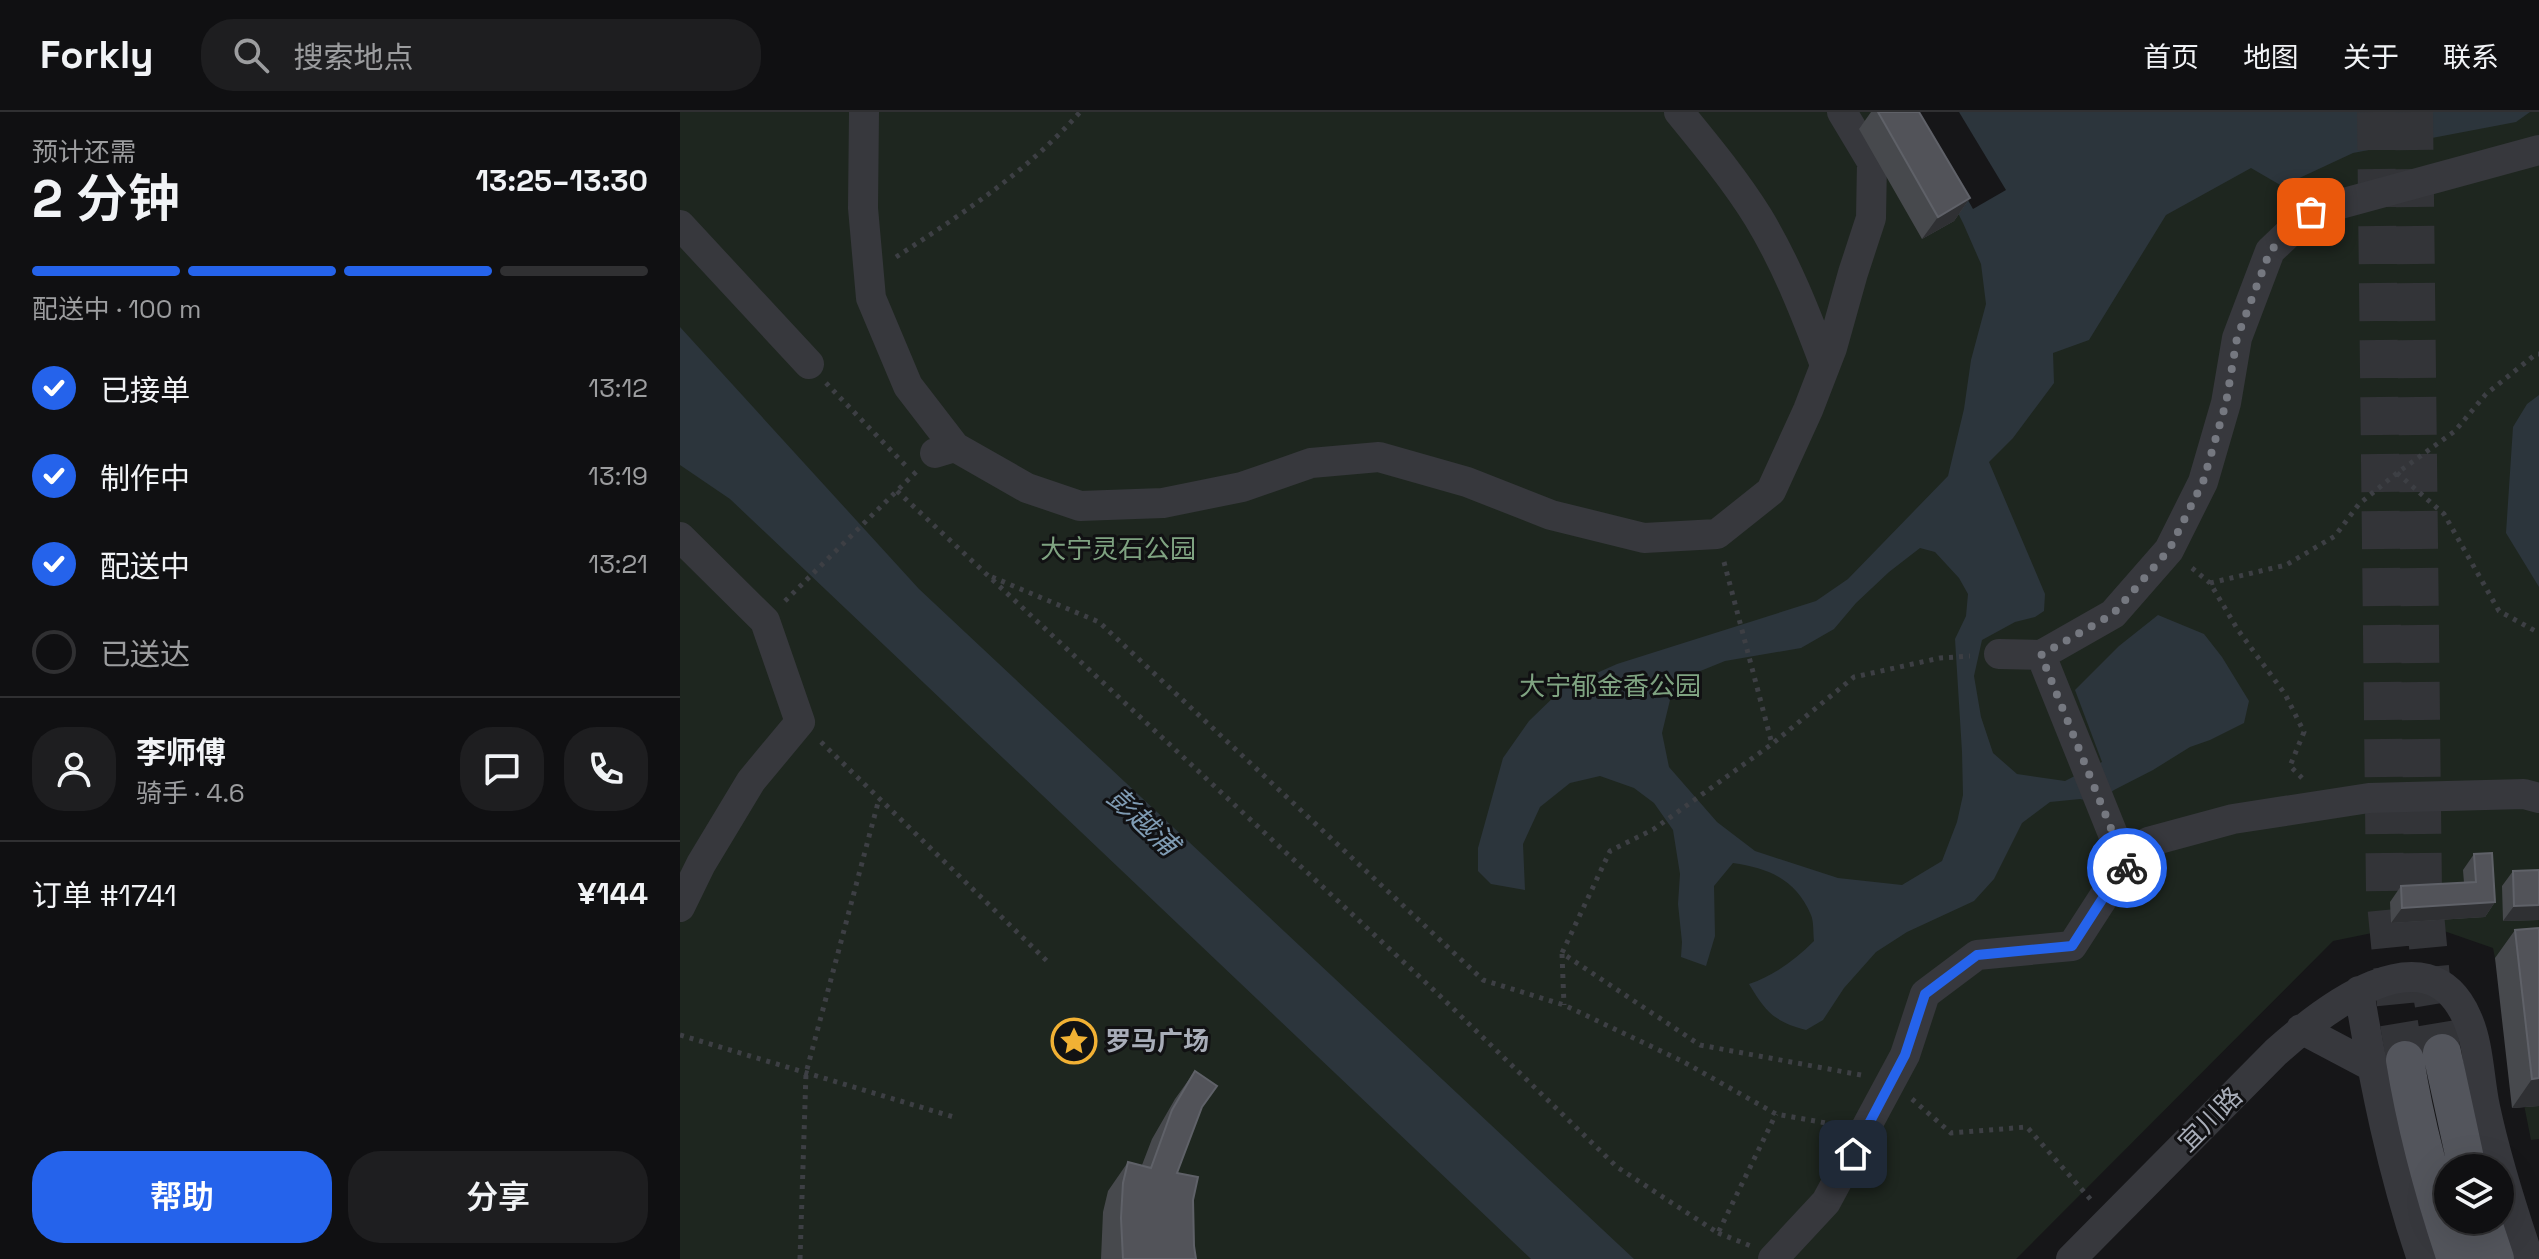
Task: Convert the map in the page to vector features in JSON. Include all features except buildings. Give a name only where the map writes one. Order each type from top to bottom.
[{"type":"main road","points":[[2442,1053],[2464,1154]]},
{"type":"main road","points":[[2388,1063],[2412,1099],[2456,1259]]},
{"type":"main road","points":[[2487,1234],[2495,1259]]},
{"type":"street","points":[[864,112],[863,208],[871,298],[934,458],[1080,506],[1163,503],[1242,487],[1311,463],[1379,457],[1467,482],[1551,515],[1644,538],[1717,534],[1771,491],[1825,365],[1871,218],[1872,162],[1842,112]]},
{"type":"street","points":[[1679,112],[1758,217],[1801,303],[1825,365]]},
{"type":"street","points":[[1999,654],[2041,655],[2113,614],[2169,550],[2203,482],[2226,403],[2237,338],[2270,251],[2311,212],[2539,150]]},
{"type":"street","points":[[680,225],[809,364]]},
{"type":"street","points":[[680,537],[765,621],[800,722],[751,781],[701,864],[680,907]]},
{"type":"street","points":[[2041,655],[2127,869]]},
{"type":"street","points":[[1773,1259],[1826,1202],[1905,1055],[1925,994],[1977,955],[2072,946],[2103,898],[2148,842],[2233,819],[2369,798],[2524,794],[2539,798]]},
{"type":"street","name":"宜川路","points":[[2071,1259],[2301,1029],[2359,991],[2388,980],[2412,977],[2435,982],[2453,995],[2468,1019],[2485,1109],[2506,1192],[2529,1259]]},
{"type":"street","points":[[2359,991],[2388,1063],[2388,1144],[2422,1259]]},
{"type":"street","points":[[2301,1029],[2388,1063]]},
{"type":"path","points":[[868,275],[982,201],[1066,128],[1080,112]]},
{"type":"path","points":[[2210,583],[2286,565],[2335,536],[2359,504],[2455,431],[2486,394],[2539,354]]},
{"type":"path","points":[[765,621],[934,458],[809,364]]},
{"type":"path","points":[[2397,473],[2444,514],[2499,611],[2539,633]]},
{"type":"path","points":[[897,491],[1438,994],[1617,1167],[1718,1233],[1776,1114]]},
{"type":"path","points":[[1717,534],[1772,744]]},
{"type":"path","points":[[2169,550],[2210,583],[2238,630],[2285,694],[2304,732],[2290,766],[2326,804]]},
{"type":"path","points":[[988,575],[1099,622],[1483,980],[1564,1005],[1682,1061],[1776,1114],[1867,1130]]},
{"type":"path","points":[[1564,1005],[1562,953],[1610,851],[1654,829],[1772,744],[1854,677],[1940,658]]},
{"type":"path","points":[[800,722],[1049,963]]},
{"type":"path","points":[[800,1259],[806,1073],[879,799]]},
{"type":"path","points":[[1562,953],[1700,1045],[1892,1081],[1951,1133],[2027,1127],[2109,1221]]},
{"type":"path","points":[[680,1035],[957,1118]]},
{"type":"green space","name":"大宁灵石公园","points":[[680,112],[2539,112],[2539,1139],[2531,1140],[2493,948],[2421,923],[2333,941],[2016,1259],[680,1259]]},
{"type":"water","points":[[1902,112],[2530,112],[2516,122],[2353,153],[2282,186],[2251,168],[2166,215],[2089,340],[2053,353],[2054,383],[2013,438],[1989,462],[2045,594],[2044,611],[1982,640],[1974,676],[1981,717],[1993,753],[2017,774],[2065,781],[2102,762],[2075,690],[2119,646],[2158,615],[2204,634],[2249,701],[2244,723],[2190,747],[2114,790],[2098,803],[2080,799],[2050,802],[2022,823],[1994,879],[1974,901],[1907,932],[1876,952],[1844,988],[1823,1020],[1806,1030],[1772,1014],[1749,984],[1784,966],[1814,941],[1812,918],[1805,903],[1780,877],[1733,863],[1714,886],[1715,936],[1706,966],[1681,957],[1680,874],[1673,830],[1654,803],[1634,788],[1600,776],[1570,783],[1540,807],[1523,844],[1525,890],[1491,884],[1478,871],[1478,848],[1503,758],[1529,721],[1563,688],[1617,664],[1816,601],[1848,579],[1948,476],[1964,409],[1971,360],[1986,304],[1981,264],[1926,150]],"holes":[[[1920,548],[1935,552],[1959,578],[1968,594],[1966,616],[1955,639],[1963,795],[1957,822],[1942,861],[1902,885],[1838,878],[1755,851],[1717,822],[1669,767],[1662,733],[1670,700],[1688,676],[1725,661],[1801,648],[1834,629],[1856,603]]]},
{"type":"water","name":"彭越浦","points":[[680,327],[919,589],[1634,1259],[1531,1259],[730,499],[680,465]]},
{"type":"water","points":[[2539,395],[2539,587],[2506,533],[2513,427],[2527,404]]},
{"type":"pier","points":[[1918,112],[1959,112],[2006,190],[1973,209]]},
{"type":"tunnel","points":[[2376,112],[2385,893],[2405,1060]]},
{"type":"tunnel","points":[[2414,112],[2423,892],[2433,1000],[2442,1053]]},
{"type":"way so far","points":[[2127,868],[2041,655],[2113,614],[2169,550],[2203,482],[2226,403],[2237,338],[2270,251],[2311,212]]},
{"type":"place","name":"罗马广场","points":[[1074,1041]]},
{"type":"route","points":[[1853,1154],[1905,1055],[1925,994],[1977,955],[2072,946],[2127,868]]},
{"type":"park label","name":"大宁郁金香公园","points":[[1610,686]]}]
